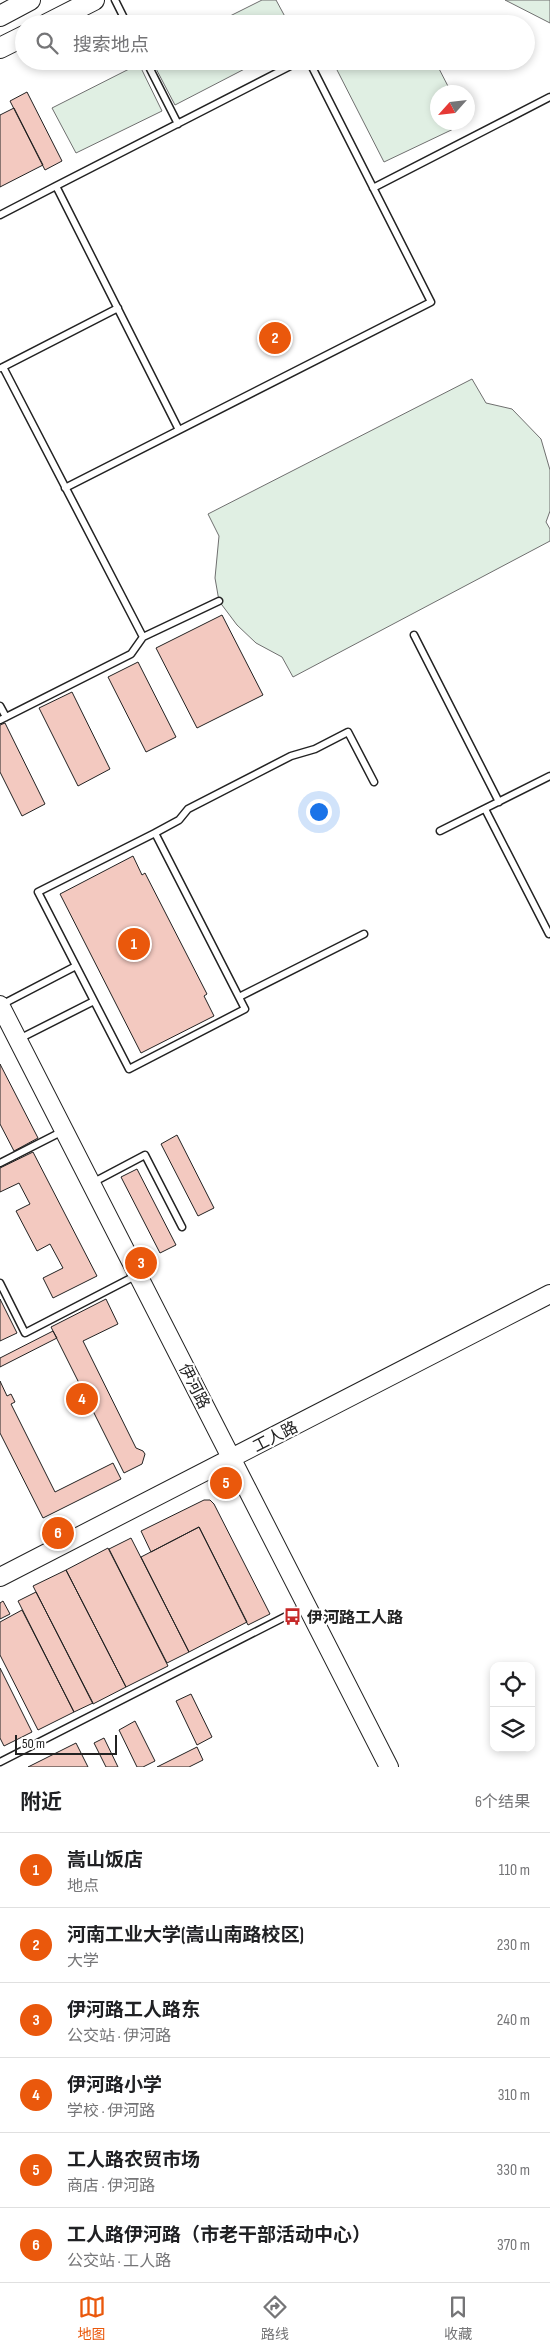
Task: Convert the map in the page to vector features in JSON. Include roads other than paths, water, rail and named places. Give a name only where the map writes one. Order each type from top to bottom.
[{"type":"main road","points":[[0,16],[30,0]]},
{"type":"main road","points":[[65,15],[94,0]]},
{"type":"main road","points":[[0,48],[15,40]]},
{"type":"street","name":"伊河路","points":[[0,1005],[389,1767]]},
{"type":"street","name":"工人路","points":[[0,1577],[550,1294]]},
{"type":"lane","points":[[115,0],[122,15]]},
{"type":"lane","points":[[151,70],[178,124]]},
{"type":"lane","points":[[0,215],[283,70]]},
{"type":"lane","points":[[66,488],[431,302],[314,70]]},
{"type":"lane","points":[[374,188],[550,97]]},
{"type":"lane","points":[[56,186],[179,430]]},
{"type":"lane","points":[[118,308],[1,368],[143,637]]},
{"type":"lane","points":[[0,706],[3,719],[131,654],[143,637],[220,601]]},
{"type":"lane","points":[[414,635],[499,802]]},
{"type":"lane","points":[[155,833],[245,1010],[128,1069],[38,892],[179,820],[188,809],[292,756],[315,749],[348,732],[374,782]]},
{"type":"lane","points":[[440,832],[550,776]]},
{"type":"lane","points":[[485,809],[549,934]]},
{"type":"lane","points":[[239,998],[364,934]]},
{"type":"lane","points":[[0,1005],[76,966]]},
{"type":"lane","points":[[18,1040],[94,1001]]},
{"type":"lane","points":[[0,1163],[64,1130]]},
{"type":"lane","points":[[91,1183],[145,1155],[182,1227]]},
{"type":"lane","points":[[0,1283],[25,1333],[138,1275]]},
{"type":"lane","points":[[0,1762],[307,1606]]},
{"type":"place","name":"河南工业大学(嵩山南路校区)","points":[[275,338]]},
{"type":"place","name":"嵩山饭店","points":[[134,944]]},
{"type":"place","name":"伊河路工人路东","points":[[141,1263]]},
{"type":"place","name":"伊河路小学","points":[[82,1399]]},
{"type":"place","name":"工人路农贸市场","points":[[226,1483]]},
{"type":"place","name":"工人路伊河路（市老干部活动中心）","points":[[58,1533]]},
{"type":"place","name":"伊河路工人路","points":[[293,1617]]}]
